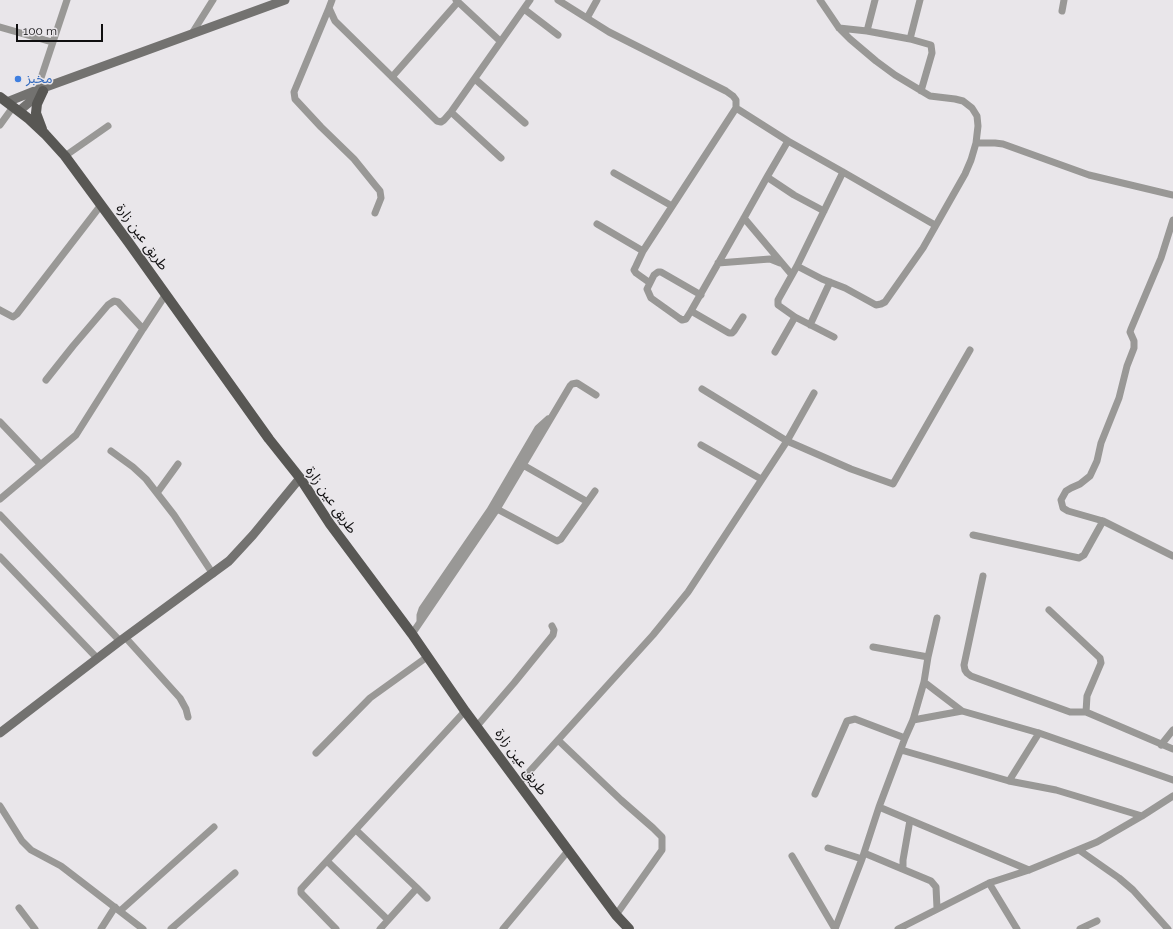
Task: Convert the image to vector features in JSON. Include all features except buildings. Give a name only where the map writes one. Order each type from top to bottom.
[{"type":"main road","points":[[10,104],[42,89],[286,0]]},
{"type":"main road","points":[[10,104],[42,89]]},
{"type":"main road","points":[[42,89],[37,104],[36,113],[41,128],[45,134]]},
{"type":"main road","name":"طريق عين زارة","points":[[10,104],[45,134],[65,156],[166,294],[269,439],[300,478],[330,524],[412,634],[465,711],[616,915],[629,929]]},
{"type":"main road","points":[[0,733],[122,639],[229,561],[300,478]]},
{"type":"street","points":[[42,89],[52,42],[67,0]]},
{"type":"street","points":[[191,34],[213,0]]},
{"type":"street","points":[[332,0],[294,92],[295,99],[354,159],[380,191],[381,198],[375,213]]},
{"type":"street","points":[[329,8],[335,21],[437,121],[441,122],[451,112],[530,0]]},
{"type":"street","points":[[558,0],[632,44],[726,91],[736,100],[736,108],[643,251],[634,270],[650,283]]},
{"type":"street","points":[[587,18],[597,0]]},
{"type":"street","points":[[866,31],[875,0]]},
{"type":"street","points":[[910,38],[920,0]]},
{"type":"street","points":[[1062,11],[1064,0]]},
{"type":"street","points":[[392,77],[457,1],[500,41]]},
{"type":"street","points":[[797,266],[845,288],[876,305],[881,304],[889,297],[916,259],[965,174],[976,143],[978,126],[977,116],[972,108],[963,101],[955,98],[930,96],[895,75],[876,61],[839,28],[821,1]]},
{"type":"street","points":[[524,9],[558,35]]},
{"type":"street","points":[[0,27],[52,42]]},
{"type":"street","points":[[839,28],[910,38],[931,45],[932,53],[921,91]]},
{"type":"street","points":[[475,79],[525,123]]},
{"type":"street","points":[[0,125],[10,104]]},
{"type":"street","points":[[736,108],[788,141],[935,226]]},
{"type":"street","points":[[451,112],[501,158]]},
{"type":"street","points":[[65,156],[108,126]]},
{"type":"street","points":[[700,295],[661,272],[654,274],[647,289],[651,298],[682,320],[686,319],[691,311],[788,141]]},
{"type":"street","points":[[976,143],[1003,144],[1089,174],[1173,195]]},
{"type":"street","points":[[834,337],[795,317],[778,305],[778,300],[797,266],[843,172]]},
{"type":"street","points":[[614,173],[672,206]]},
{"type":"street","points":[[767,177],[794,195],[824,211]]},
{"type":"street","points":[[0,310],[8,316],[13,317],[17,314],[101,205]]},
{"type":"street","points":[[744,218],[792,275]]},
{"type":"street","points":[[1173,220],[1161,258],[1131,328],[1130,332],[1134,341],[1134,348],[1119,398],[1101,443],[1097,461],[1090,476],[1080,484],[1066,491],[1061,500],[1063,508],[1068,511],[1102,521],[1173,556]]},
{"type":"street","points":[[597,224],[643,251]]},
{"type":"street","points":[[718,263],[770,259],[781,263]]},
{"type":"street","points":[[810,325],[830,282]]},
{"type":"street","points":[[0,499],[76,435],[166,294]]},
{"type":"street","points":[[46,380],[101,312],[114,302],[118,302],[143,329]]},
{"type":"street","points":[[691,311],[729,333],[734,331],[743,317]]},
{"type":"street","points":[[775,352],[795,317]]},
{"type":"street","points":[[702,389],[786,441],[851,469],[893,484],[970,350]]},
{"type":"street","points":[[412,634],[497,509],[572,384],[577,383],[596,395]]},
{"type":"street","points":[[519,783],[674,610],[692,586],[761,480],[814,394]]},
{"type":"street","points":[[420,622],[422,609],[490,510],[538,428],[551,418]]},
{"type":"street","points":[[0,422],[40,464]]},
{"type":"street","points":[[701,445],[761,480]]},
{"type":"street","points":[[111,451],[140,473],[157,493],[174,515],[213,574]]},
{"type":"street","points":[[157,493],[178,464]]},
{"type":"street","points":[[523,466],[586,501]]},
{"type":"street","points":[[497,509],[557,541],[561,538],[594,491]]},
{"type":"street","points":[[0,515],[180,698],[186,709],[188,717]]},
{"type":"street","points":[[973,535],[1079,558],[1084,555],[1102,521]]},
{"type":"street","points":[[0,557],[97,658]]},
{"type":"street","points":[[983,576],[964,665],[967,673],[971,676],[1070,712],[1086,712],[1173,749]]},
{"type":"street","points":[[1049,610],[1100,658],[1101,663],[1087,696],[1086,712]]},
{"type":"street","points":[[835,929],[863,856],[879,807],[913,720],[924,682],[937,618]]},
{"type":"street","points":[[477,726],[553,635],[554,630],[552,626]]},
{"type":"street","points":[[873,647],[928,657]]},
{"type":"street","points":[[316,754],[370,698],[427,657]]},
{"type":"street","points":[[924,682],[962,711],[1039,733],[1173,780]]},
{"type":"street","points":[[336,929],[301,891],[465,711]]},
{"type":"street","points":[[913,720],[962,711]]},
{"type":"street","points":[[815,794],[847,721],[855,720],[905,738]]},
{"type":"street","points":[[1161,745],[1173,730]]},
{"type":"street","points":[[1009,781],[1039,733]]},
{"type":"street","points":[[558,740],[662,837],[662,850],[616,915]]},
{"type":"street","points":[[901,750],[1009,781],[1056,790],[1142,816]]},
{"type":"street","points":[[898,929],[989,883],[1029,870],[1097,842],[1173,796]]},
{"type":"street","points":[[0,806],[22,841],[31,850],[61,866],[143,929]]},
{"type":"street","points":[[879,807],[1029,870]]},
{"type":"street","points":[[904,869],[902,860],[910,820]]},
{"type":"street","points":[[101,929],[117,909],[214,826]]},
{"type":"street","points":[[356,830],[427,898]]},
{"type":"street","points":[[828,848],[863,856],[904,869],[931,881],[936,888],[938,908]]},
{"type":"street","points":[[1079,850],[1119,878],[1133,890],[1168,929]]},
{"type":"street","points":[[503,929],[568,851]]},
{"type":"street","points":[[792,856],[835,929]]},
{"type":"street","points":[[327,861],[388,920]]},
{"type":"street","points":[[171,929],[235,873]]},
{"type":"street","points":[[989,883],[1017,929]]},
{"type":"street","points":[[380,929],[417,888]]},
{"type":"street","points":[[19,908],[35,929]]},
{"type":"street","points":[[1080,929],[1097,921]]},
{"type":"place","name":"مخبز","points":[[18,79]]}]
